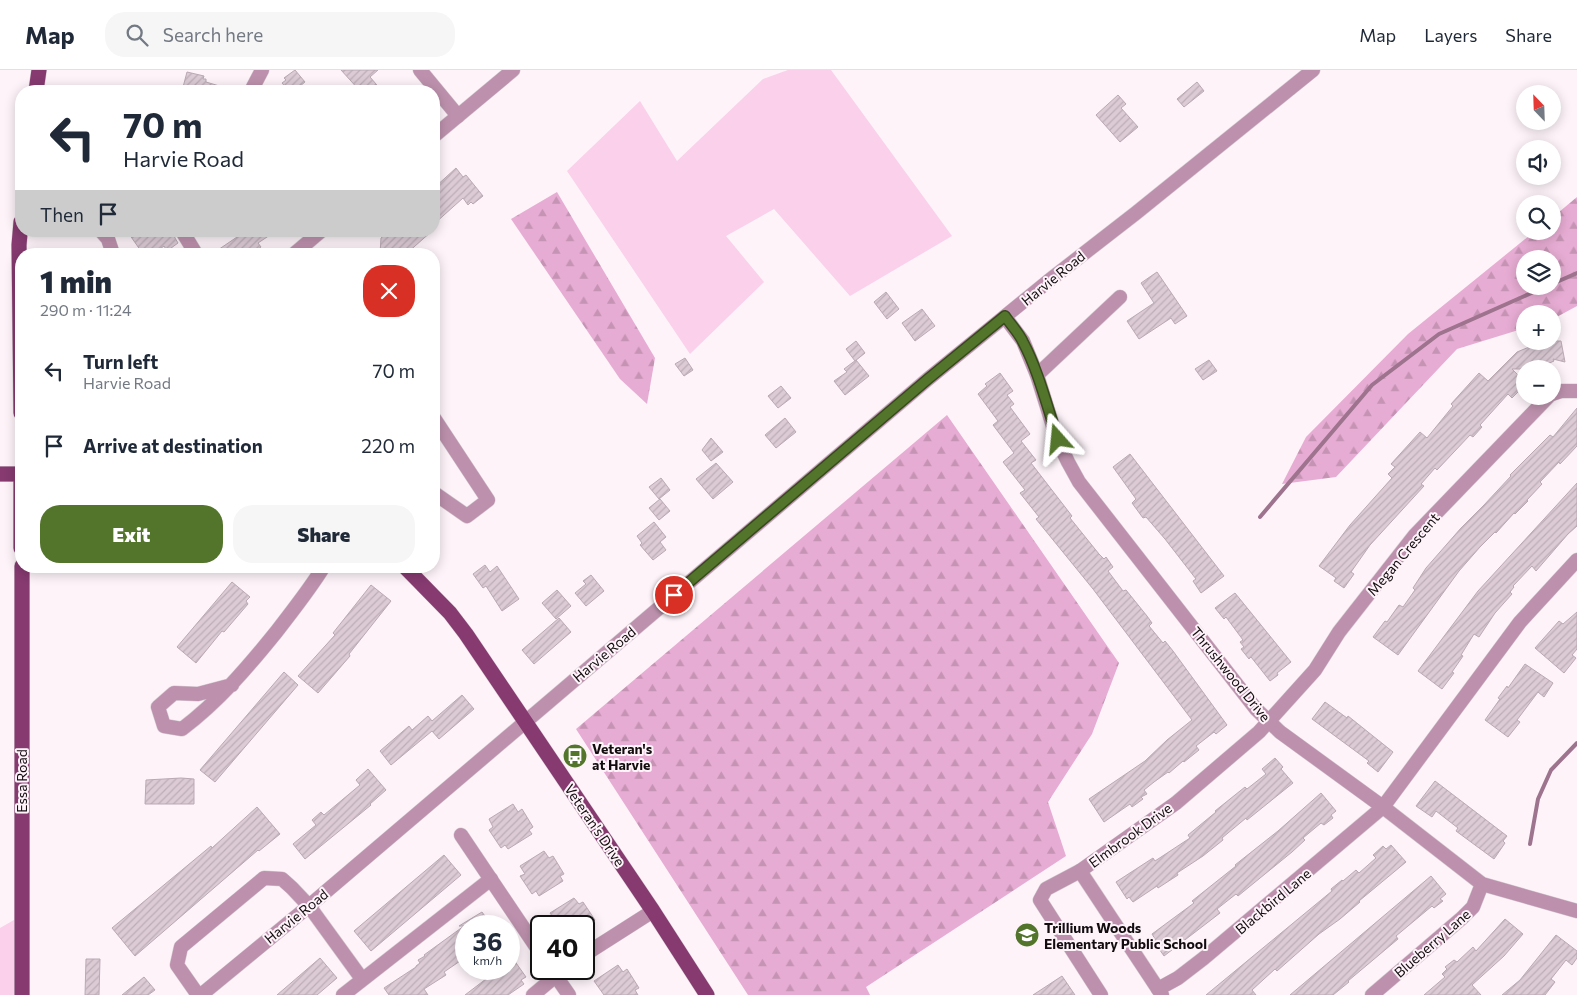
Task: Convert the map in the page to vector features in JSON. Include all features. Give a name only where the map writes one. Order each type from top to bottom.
[{"type":"main road","points":[[37,85],[39,70]]},
{"type":"main road","points":[[0,474],[15,474]]},
{"type":"main road","name":"Essa Road","points":[[22,573],[22,995]]},
{"type":"main road","name":"Veteran's Drive","points":[[411,573],[450,613],[526,721],[707,995]]},
{"type":"street","points":[[254,85],[262,70]]},
{"type":"street","points":[[420,70],[432,85]]},
{"type":"street","points":[[440,131],[513,70]]},
{"type":"street","name":"Harvie Road","points":[[199,995],[309,906],[928,379],[1313,70]]},
{"type":"street","points":[[440,94],[458,116]]},
{"type":"street","points":[[301,248],[314,237]]},
{"type":"street","points":[[1037,374],[1120,297]]},
{"type":"street","name":"Thrushwood Drive","points":[[1005,316],[1023,341],[1037,374],[1058,439],[1079,482],[1256,709],[1280,732],[1383,807],[1482,884],[1577,911]]},
{"type":"street","points":[[1561,391],[1577,391]]},
{"type":"street","name":"Megan Crescent","points":[[1269,722],[1315,670],[1339,632],[1416,535],[1540,405]]},
{"type":"street","points":[[440,427],[488,500],[467,516],[440,497]]},
{"type":"street","points":[[1383,807],[1520,622],[1577,560]]},
{"type":"street","points":[[232,685],[198,694],[174,693],[158,707],[164,726],[182,729],[232,685],[310,588],[320,573]]},
{"type":"street","name":"Elmbrook Drive","points":[[1160,992],[1080,871],[1176,803],[1269,722]]},
{"type":"street","name":"Blackbird Lane","points":[[1160,992],[1204,958],[1383,807]]},
{"type":"street","points":[[461,835],[530,938]]},
{"type":"street","points":[[1080,871],[1046,889],[1040,900],[1101,995]]},
{"type":"street","points":[[199,995],[177,965],[182,947],[264,878],[282,879],[309,906],[362,979]]},
{"type":"street","points":[[343,995],[491,879]]},
{"type":"street","name":"Blueberry Lane","points":[[1372,995],[1473,907],[1482,884]]},
{"type":"street","points":[[595,948],[653,911]]},
{"type":"street","points":[[533,995],[548,980]]},
{"type":"street","points":[[562,980],[569,995]]},
{"type":"shaded area","points":[[788,70],[831,70],[952,236],[850,296],[774,209],[726,236],[764,282],[690,354],[567,171],[640,101],[677,161],[763,79]]},
{"type":"shaded area","points":[[21,916],[22,995],[0,995],[0,928]]},
{"type":"green space","points":[[557,192],[655,358],[647,404],[620,379],[511,219]]},
{"type":"green space","points":[[1577,197],[1577,306],[1561,315],[1561,305],[1516,305],[1516,331],[1457,349],[1336,477],[1282,484],[1306,437],[1408,334],[1524,240],[1561,240],[1561,210]]},
{"type":"green space","points":[[947,415],[1119,663],[1092,734],[1048,802],[1066,856],[866,987],[870,995],[748,995],[576,729]]},
{"type":"building","points":[[295,70],[305,82],[301,85],[284,85],[282,83],[286,80],[284,78]]},
{"type":"building","points":[[341,70],[378,70],[370,77],[377,85],[355,85]]},
{"type":"building","points":[[187,72],[204,76],[203,79],[206,79],[206,82],[216,85],[184,85]]},
{"type":"building","points":[[1197,82],[1204,91],[1184,107],[1177,99]]},
{"type":"building","points":[[1118,95],[1126,104],[1121,108],[1138,127],[1120,142],[1096,115]]},
{"type":"building","points":[[456,168],[463,177],[466,175],[483,196],[473,204],[471,202],[468,205],[463,198],[440,219],[440,183]]},
{"type":"building","points":[[131,237],[175,237],[178,243],[171,248],[165,248],[164,246],[161,248],[139,248]]},
{"type":"building","points":[[237,237],[267,237],[258,243],[261,247],[260,248],[221,248]]},
{"type":"building","points":[[425,237],[413,248],[380,248],[381,238]]},
{"type":"building","points":[[1157,272],[1187,316],[1175,324],[1171,318],[1139,339],[1127,321],[1154,303],[1141,283]]},
{"type":"building","points":[[886,292],[899,309],[887,319],[874,302]]},
{"type":"building","points":[[922,309],[935,326],[915,341],[902,323]]},
{"type":"building","points":[[856,341],[865,353],[855,361],[846,349]]},
{"type":"building","points":[[1561,341],[1565,362],[1553,359],[1516,360],[1516,369],[1512,369],[1516,373],[1516,394],[1512,398],[1508,394],[1480,425],[1482,427],[1473,437],[1470,435],[1437,470],[1435,468],[1421,484],[1424,486],[1370,545],[1351,572],[1354,574],[1344,588],[1334,581],[1336,578],[1319,566],[1350,525],[1392,478],[1388,474],[1395,467],[1391,464],[1420,432],[1427,438],[1453,406],[1451,404],[1479,373],[1488,381],[1517,352],[1522,350],[1561,350]]},
{"type":"building","points":[[685,358],[693,370],[684,376],[675,364]]},
{"type":"building","points":[[856,360],[869,376],[845,395],[834,381],[847,372],[844,369]]},
{"type":"building","points":[[1209,360],[1217,371],[1203,380],[1195,369]]},
{"type":"building","points":[[1000,373],[1013,391],[1007,395],[1014,404],[1010,407],[1030,434],[1021,441],[1036,460],[1031,463],[1072,516],[1070,518],[1099,554],[1104,559],[1106,557],[1113,567],[1108,571],[1123,591],[1126,590],[1147,616],[1152,623],[1149,626],[1163,643],[1165,641],[1173,651],[1227,725],[1196,746],[1199,750],[1184,762],[1144,790],[1147,794],[1141,797],[1143,799],[1132,807],[1130,804],[1104,822],[1089,799],[1145,761],[1192,720],[1093,589],[1036,519],[1039,517],[1020,493],[1025,490],[1003,462],[1014,453],[993,425],[998,421],[978,394],[987,386],[985,384]]},
{"type":"building","points":[[781,386],[791,398],[778,408],[768,396]]},
{"type":"building","points":[[1577,408],[1577,446],[1540,482],[1542,484],[1528,501],[1480,547],[1459,571],[1398,655],[1373,637],[1399,605],[1403,607],[1415,590],[1413,588],[1426,568],[1461,528],[1550,435],[1553,437]]},
{"type":"building","points":[[785,418],[796,432],[776,448],[765,435]]},
{"type":"building","points":[[711,438],[723,452],[711,461],[702,450]]},
{"type":"building","points":[[1130,454],[1224,576],[1201,593],[1193,581],[1196,579],[1165,539],[1146,517],[1143,518],[1132,503],[1136,499],[1113,467]]},
{"type":"building","points":[[716,463],[733,482],[713,499],[696,479]]},
{"type":"building","points":[[661,478],[670,490],[659,499],[649,487]]},
{"type":"building","points":[[1577,483],[1577,526],[1536,571],[1532,566],[1513,586],[1510,592],[1512,594],[1495,613],[1479,637],[1474,634],[1461,655],[1463,656],[1452,672],[1454,673],[1442,689],[1418,671],[1478,591]]},
{"type":"building","points":[[660,499],[670,511],[659,520],[649,508]]},
{"type":"building","points":[[654,522],[666,537],[660,542],[666,550],[653,560],[640,545],[642,543],[637,536]]},
{"type":"building","points":[[485,565],[490,572],[497,566],[519,599],[502,611],[486,586],[483,588],[473,574]]},
{"type":"building","points":[[591,575],[604,591],[586,606],[575,593],[586,584],[583,581]]},
{"type":"building","points":[[232,582],[250,597],[246,601],[248,604],[224,632],[222,631],[196,663],[177,647]]},
{"type":"building","points":[[371,585],[391,601],[349,654],[350,656],[318,693],[298,676],[335,635],[333,633]]},
{"type":"building","points":[[557,590],[571,606],[556,619],[542,603]]},
{"type":"building","points":[[1235,593],[1291,662],[1270,681],[1251,657],[1249,659],[1241,649],[1244,647],[1240,642],[1243,640],[1226,617],[1224,619],[1215,608]]},
{"type":"building","points":[[1577,612],[1577,649],[1572,655],[1576,658],[1564,673],[1535,648],[1559,621],[1563,624]]},
{"type":"building","points":[[559,618],[571,632],[534,664],[522,650]]},
{"type":"building","points":[[1525,664],[1553,683],[1544,697],[1538,692],[1517,720],[1520,722],[1508,737],[1485,720],[1500,699],[1498,698],[1507,686],[1508,688]]},
{"type":"building","points":[[284,672],[298,685],[215,782],[200,770]]},
{"type":"building","points":[[462,695],[474,709],[439,739],[432,731],[391,765],[380,751],[409,726],[412,730],[428,716],[432,721]]},
{"type":"building","points":[[1325,702],[1347,718],[1348,716],[1393,752],[1378,772],[1367,763],[1369,761],[1312,719]]},
{"type":"building","points":[[1275,758],[1283,767],[1281,769],[1293,783],[1247,820],[1246,818],[1203,856],[1177,873],[1178,875],[1133,902],[1129,897],[1127,899],[1116,882],[1153,858],[1155,861],[1190,838],[1188,835],[1215,811],[1245,787],[1247,789],[1266,774],[1262,769]]},
{"type":"building","points":[[368,769],[386,790],[371,805],[305,859],[293,844],[316,825],[312,820],[321,812],[324,815],[360,785],[356,780]]},
{"type":"building","points":[[194,779],[194,804],[145,804],[146,780]]},
{"type":"building","points":[[1435,781],[1507,836],[1503,841],[1505,843],[1494,859],[1456,831],[1458,828],[1436,811],[1432,817],[1416,806]]},
{"type":"building","points":[[1321,793],[1336,811],[1331,815],[1333,818],[1324,825],[1321,823],[1303,838],[1305,840],[1292,852],[1238,896],[1236,894],[1217,909],[1220,913],[1164,956],[1153,940],[1155,939],[1152,934],[1194,903],[1192,901],[1278,831]]},
{"type":"building","points":[[513,804],[518,812],[522,809],[533,827],[529,830],[532,834],[508,849],[505,845],[501,848],[489,830],[493,827],[489,819]]},
{"type":"building","points":[[257,807],[280,834],[258,850],[135,956],[112,928],[211,846],[212,848]]},
{"type":"building","points":[[1391,845],[1406,862],[1277,971],[1275,969],[1252,990],[1256,995],[1206,995],[1332,891],[1331,889],[1342,880],[1356,870],[1359,873],[1376,858],[1373,855],[1383,846],[1386,849]]},
{"type":"building","points":[[544,851],[549,858],[553,856],[564,874],[560,876],[563,881],[539,896],[536,891],[532,894],[520,876],[525,874],[520,866]]},
{"type":"building","points":[[444,855],[461,875],[371,951],[354,931]]},
{"type":"building","points":[[1431,876],[1446,894],[1440,899],[1443,901],[1434,908],[1432,906],[1396,936],[1398,939],[1349,982],[1333,995],[1290,995]]},
{"type":"building","points":[[574,898],[579,904],[583,902],[592,915],[551,915],[550,913]]},
{"type":"building","points":[[1505,919],[1523,934],[1504,956],[1472,985],[1481,995],[1424,995],[1445,977],[1442,974],[1447,969],[1445,967],[1454,960],[1457,962],[1473,947],[1476,951]]},
{"type":"building","points":[[455,933],[455,964],[444,972],[446,975],[424,989],[428,995],[389,995],[384,988],[416,967],[420,963],[418,960]]},
{"type":"building","points":[[1556,935],[1577,951],[1577,958],[1572,965],[1566,960],[1551,979],[1555,982],[1545,995],[1502,995],[1520,980]]},
{"type":"building","points":[[320,958],[337,978],[317,995],[277,995]]},
{"type":"building","points":[[86,959],[100,959],[99,995],[85,995]]},
{"type":"building","points":[[618,965],[623,972],[627,969],[639,988],[635,990],[638,995],[604,995],[594,981]]},
{"type":"building","points":[[520,969],[526,977],[521,980],[524,984],[508,995],[465,995],[485,980],[520,980]]},
{"type":"building","points":[[1062,976],[1075,995],[1033,995]]},
{"type":"building","points":[[144,977],[155,990],[148,995],[122,995]]},
{"type":"waterway","points":[[1561,280],[1577,273]]},
{"type":"waterway","points":[[1260,517],[1372,385],[1439,334],[1527,295]]},
{"type":"waterway","points":[[1530,844],[1538,799],[1551,770],[1577,743]]},
{"type":"place","name":"Veteran's at Harvie","points":[[575,756]]},
{"type":"place","name":"Trillium Woods Elementary Public School","points":[[1027,935]]},
{"type":"route","points":[[674,595],[1005,316],[1026,347],[1037,374],[1058,439]]}]
